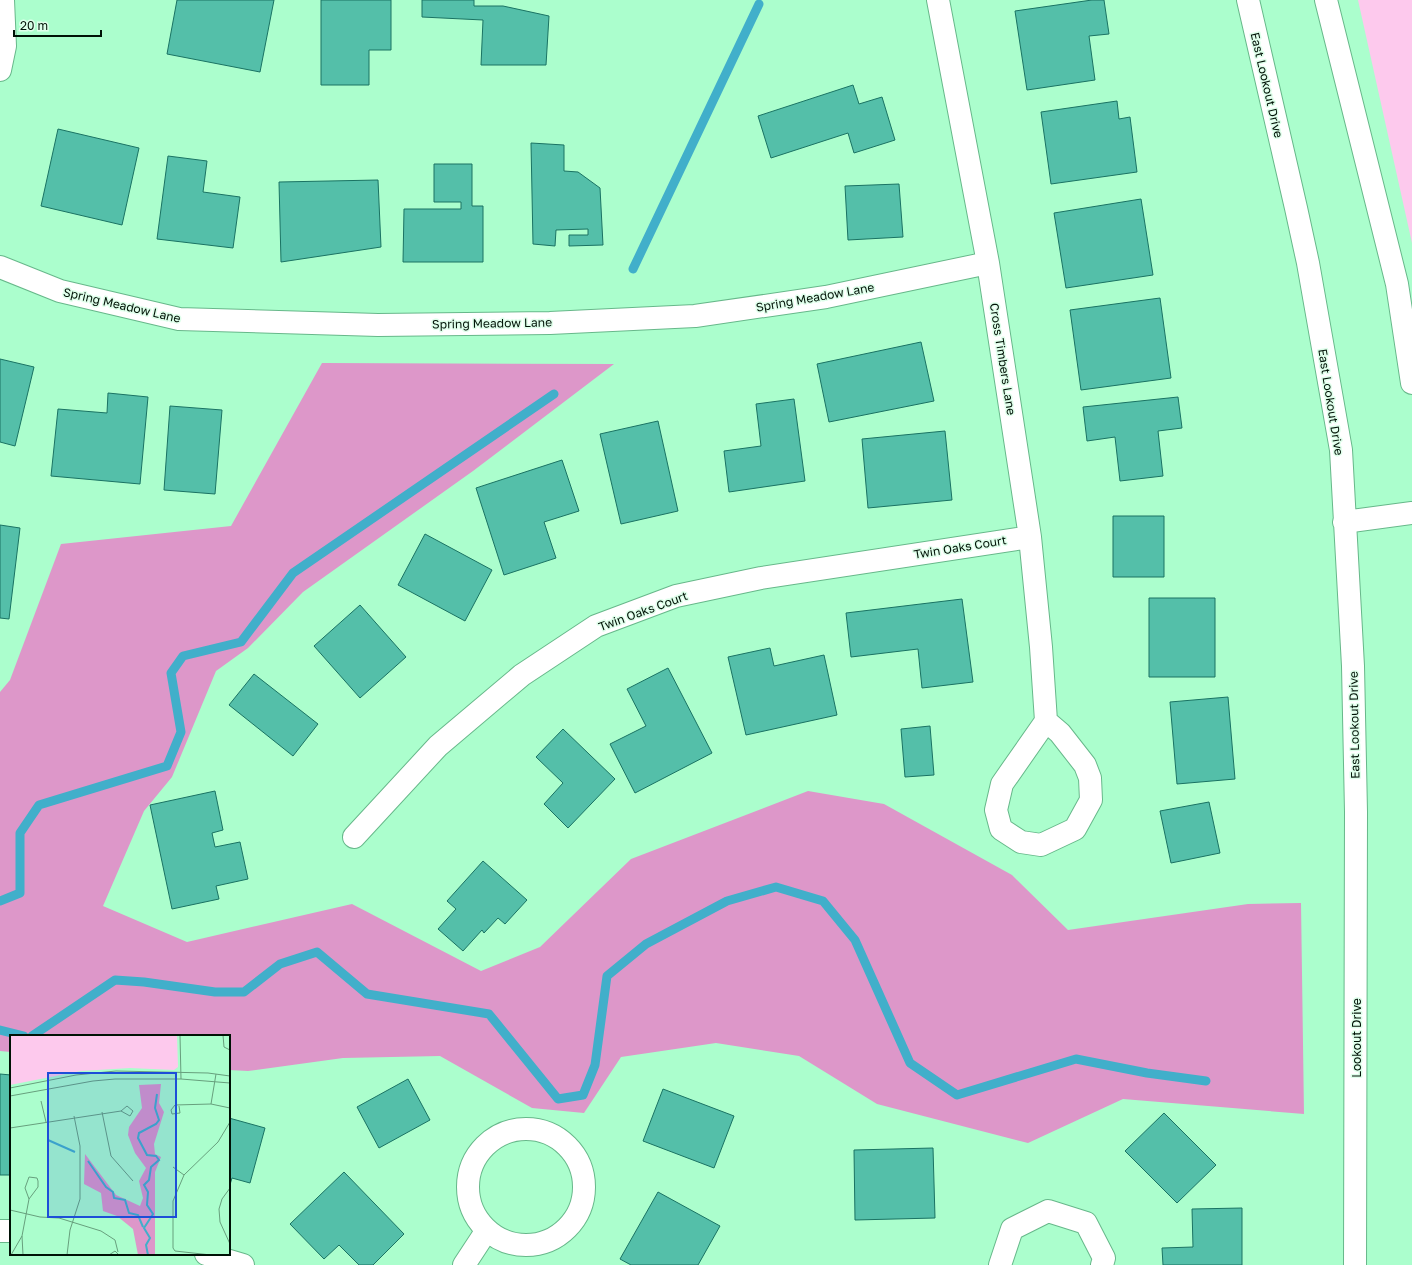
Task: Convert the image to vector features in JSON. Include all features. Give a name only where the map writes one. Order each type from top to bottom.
[{"type":"street","points":[[0,70],[5,46],[3,0]]},
{"type":"street","name":"Cross Timbers Lane","points":[[938,0],[988,263],[1030,536],[1041,647],[1046,721]]},
{"type":"street","name":"East Lookout Drive","points":[[1248,0],[1308,263],[1340,450],[1353,666],[1356,812]]},
{"type":"street","points":[[1326,0],[1397,284],[1412,384]]},
{"type":"street","name":"Spring Meadow Lane","points":[[0,267],[60,291],[179,319],[378,325],[550,323],[695,316],[826,297],[988,263]]},
{"type":"street","points":[[1344,522],[1412,513]]},
{"type":"street","name":"Twin Oaks Court","points":[[354,837],[438,746],[522,675],[596,626],[676,596],[761,578],[1030,536]]},
{"type":"street","points":[[1046,721],[1060,733],[1085,765],[1090,778],[1091,800],[1075,830],[1041,845],[1021,842],[1001,829],[996,810],[1002,784],[1046,721]]},
{"type":"street","name":"Lookout Drive","points":[[1355,1265],[1356,812]]},
{"type":"street","points":[[523,1128],[546,1132],[565,1144],[579,1162],[584,1184],[581,1207],[570,1226],[551,1240],[529,1245],[507,1242],[487,1230],[473,1212],[468,1190],[471,1168],[483,1148],[501,1134],[523,1128]]},
{"type":"street","points":[[1000,1265],[1012,1229],[1048,1211],[1086,1223],[1104,1258],[1102,1265]]},
{"type":"street","points":[[464,1265],[487,1230]]},
{"type":"street","points":[[209,1255],[243,1265]]},
{"type":"shaded area","points":[[1358,0],[1412,0],[1412,243]]},
{"type":"shaded area","points":[[322,363],[614,364],[473,471],[303,592],[248,648],[216,671],[172,777],[144,811],[103,906],[187,942],[352,904],[481,971],[540,947],[631,859],[808,791],[884,804],[1012,875],[1068,930],[1248,904],[1301,903],[1304,1114],[1123,1099],[1028,1143],[877,1104],[799,1056],[716,1043],[621,1057],[584,1113],[532,1108],[440,1056],[343,1058],[248,1071],[230,1070],[230,1035],[10,1035],[10,1052],[0,1051],[0,692],[10,680],[61,544],[231,526]]},
{"type":"building","points":[[177,0],[274,0],[260,72],[167,54]]},
{"type":"building","points":[[321,0],[391,0],[391,50],[369,50],[369,85],[321,85]]},
{"type":"building","points":[[422,0],[474,0],[474,6],[503,6],[549,16],[546,65],[481,65],[483,20],[422,17]]},
{"type":"building","points":[[1092,0],[1104,0],[1109,34],[1089,36],[1095,80],[1027,90],[1015,11]]},
{"type":"building","points":[[853,85],[859,104],[882,97],[895,140],[854,153],[848,133],[771,158],[758,116]]},
{"type":"building","points":[[1117,101],[1119,119],[1130,117],[1137,172],[1051,184],[1041,112]]},
{"type":"building","points":[[58,129],[139,148],[122,225],[41,206]]},
{"type":"building","points":[[531,143],[564,145],[564,171],[578,172],[600,188],[603,245],[569,246],[569,235],[588,235],[588,229],[556,230],[555,246],[533,244]]},
{"type":"building","points":[[168,156],[207,161],[203,192],[240,197],[233,248],[157,239]]},
{"type":"building","points":[[434,164],[472,164],[472,206],[483,206],[483,262],[403,262],[404,209],[461,209],[461,202],[434,202]]},
{"type":"building","points":[[378,180],[381,247],[281,262],[279,182]]},
{"type":"building","points":[[899,184],[903,237],[848,240],[845,186]]},
{"type":"building","points":[[1141,199],[1153,275],[1066,288],[1054,213]]},
{"type":"building","points":[[1160,298],[1171,378],[1081,390],[1070,310]]},
{"type":"building","points":[[921,342],[934,401],[829,422],[817,364]]},
{"type":"building","points":[[0,359],[34,367],[15,446],[0,442]]},
{"type":"building","points":[[108,393],[148,397],[140,484],[51,476],[58,409],[107,413]]},
{"type":"building","points":[[1178,397],[1182,428],[1158,431],[1163,476],[1120,481],[1115,437],[1087,441],[1083,407]]},
{"type":"building","points":[[794,399],[805,481],[729,492],[724,451],[761,446],[756,404]]},
{"type":"building","points":[[170,406],[222,410],[215,494],[164,490]]},
{"type":"building","points":[[658,421],[678,511],[621,524],[600,434]]},
{"type":"building","points":[[945,431],[952,500],[868,508],[862,439]]},
{"type":"building","points":[[562,460],[579,511],[544,522],[556,558],[504,575],[476,488]]},
{"type":"building","points":[[1113,516],[1164,516],[1164,577],[1113,577]]},
{"type":"building","points":[[0,525],[20,528],[9,619],[0,618]]},
{"type":"building","points":[[425,534],[492,570],[465,621],[398,585]]},
{"type":"building","points":[[1149,598],[1215,598],[1215,677],[1149,677]]},
{"type":"building","points":[[962,599],[973,682],[922,688],[918,649],[851,657],[846,613]]},
{"type":"building","points":[[360,605],[406,657],[360,698],[314,646]]},
{"type":"building","points":[[770,648],[774,666],[824,655],[837,715],[746,735],[728,657]]},
{"type":"building","points":[[668,668],[712,753],[635,793],[610,744],[646,726],[627,689]]},
{"type":"building","points":[[254,674],[318,724],[293,756],[229,705]]},
{"type":"building","points":[[1228,697],[1235,779],[1177,784],[1170,702]]},
{"type":"building","points":[[930,726],[934,775],[905,777],[901,729]]},
{"type":"building","points":[[563,729],[615,779],[568,828],[544,804],[563,783],[536,757]]},
{"type":"building","points":[[215,791],[223,830],[212,833],[215,847],[240,842],[248,879],[216,886],[219,899],[172,909],[150,805]]},
{"type":"building","points":[[1209,802],[1220,853],[1171,863],[1160,811]]},
{"type":"building","points":[[483,861],[527,900],[505,924],[498,918],[484,933],[482,930],[463,951],[438,929],[456,909],[447,901]]},
{"type":"building","points":[[0,1074],[10,1075],[10,1175],[0,1175]]},
{"type":"building","points":[[408,1079],[430,1120],[379,1148],[357,1107]]},
{"type":"building","points":[[663,1089],[734,1116],[714,1168],[643,1141]]},
{"type":"building","points":[[1164,1113],[1216,1165],[1177,1203],[1125,1151]]},
{"type":"building","points":[[230,1118],[265,1128],[250,1183],[232,1178],[230,1185]]},
{"type":"building","points":[[933,1148],[935,1218],[855,1220],[854,1150]]},
{"type":"building","points":[[344,1172],[404,1234],[373,1265],[359,1265],[339,1245],[324,1259],[290,1224]]},
{"type":"building","points":[[658,1192],[720,1226],[698,1265],[631,1265],[620,1259]]},
{"type":"building","points":[[1242,1208],[1242,1265],[1163,1265],[1162,1248],[1193,1247],[1192,1209]]},
{"type":"waterway","points":[[633,269],[759,4]]},
{"type":"waterway","points":[[0,901],[20,893],[20,833],[39,805],[167,766],[181,732],[171,673],[183,656],[241,642],[293,573],[554,394]]},
{"type":"waterway","points":[[33,1035],[115,980],[144,982],[215,992],[244,992],[280,964],[317,952],[367,994],[489,1014],[558,1099],[583,1095],[595,1065],[607,976],[646,944],[727,901],[776,887],[823,901],[855,940],[910,1063],[957,1095],[1076,1059],[1147,1073],[1206,1081]]},
{"type":"waterway","points":[[0,1030],[20,1035]]}]
